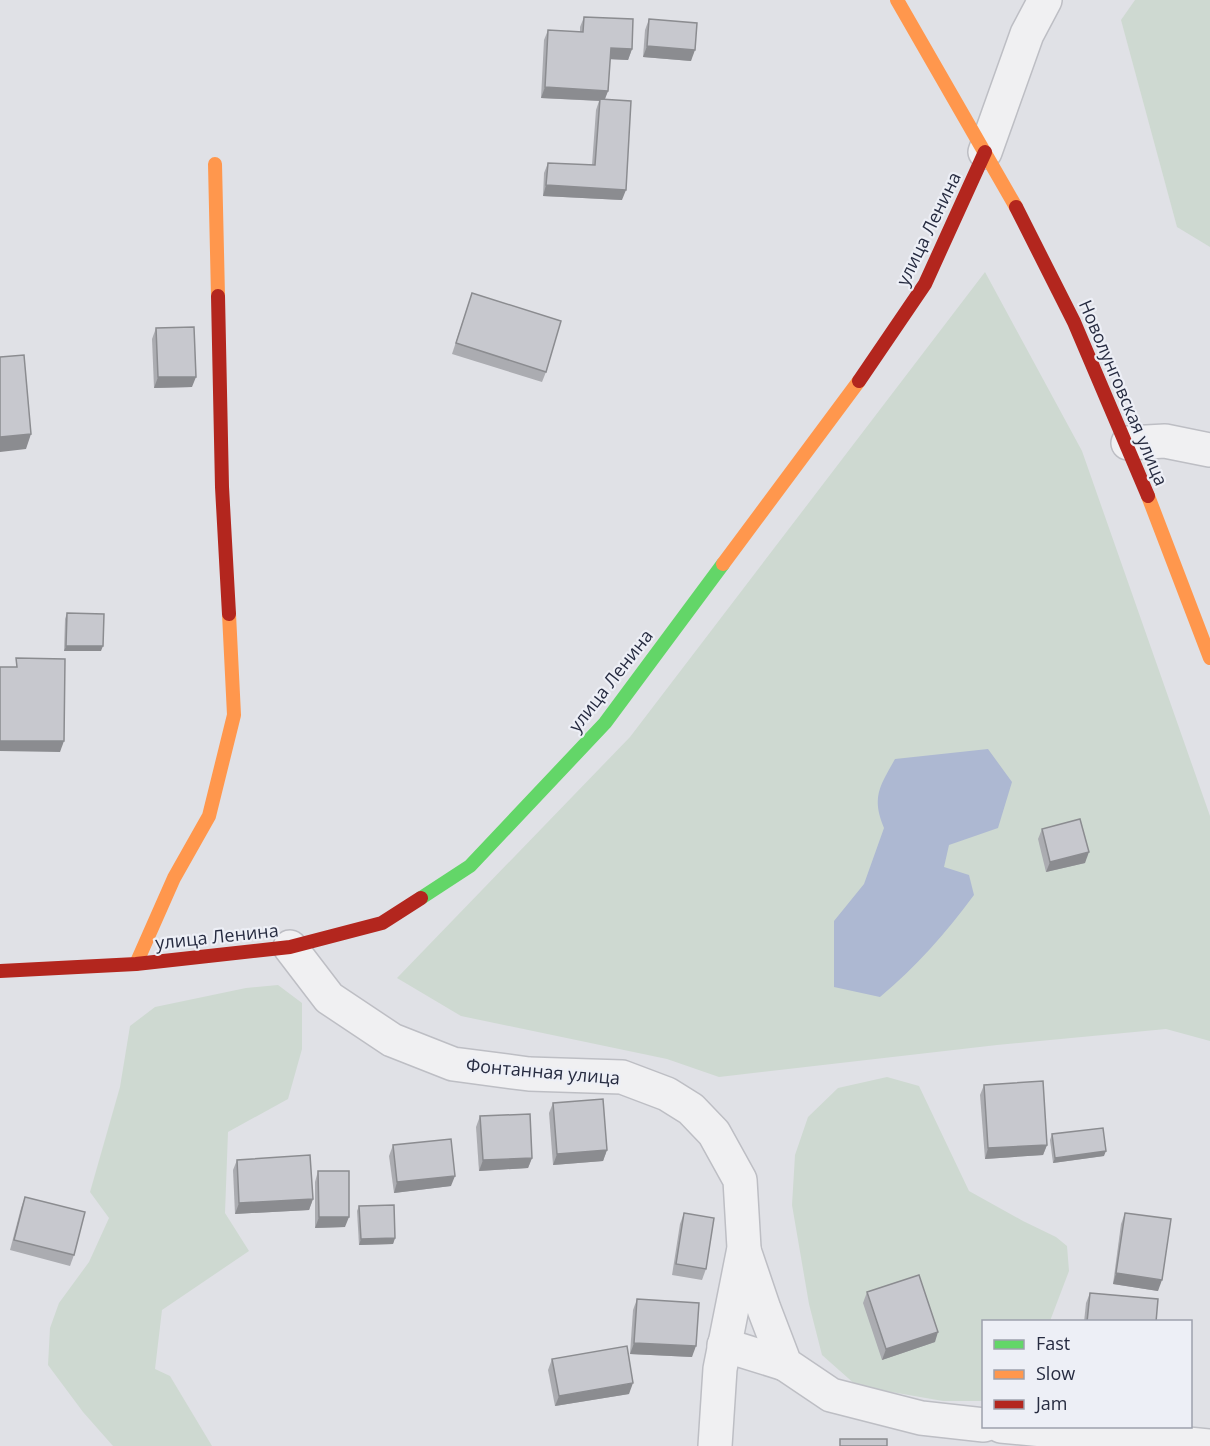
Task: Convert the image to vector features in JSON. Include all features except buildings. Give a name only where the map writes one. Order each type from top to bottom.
[{"type":"street","name":"Новолунговская улица","points":[[897,0],[1033,239],[1068,310],[1128,443],[1210,658]]},
{"type":"street","points":[[985,152],[1027,34],[1045,0]]},
{"type":"street","name":"улица Ленина","points":[[0,971],[136,964],[290,947],[382,924],[470,866],[605,723],[863,376],[925,284],[985,152]]},
{"type":"street","points":[[136,964],[174,878],[209,816],[234,715],[222,487],[215,164]]},
{"type":"street","points":[[1128,443],[1165,441],[1210,450]]},
{"type":"street","name":"Фонтанная улица","points":[[290,947],[329,998],[392,1040],[453,1064],[529,1074],[622,1077],[667,1094],[691,1109],[714,1133],[740,1180],[744,1248],[720,1369],[715,1446]]},
{"type":"street","points":[[744,1248],[785,1364]]},
{"type":"street","points":[[724,1345],[785,1364],[831,1395],[921,1418],[982,1425]]},
{"type":"street","points":[[1022,1428],[1210,1446]]},
{"type":"shaded area","points":[[1135,0],[1210,0],[1210,247],[1177,227],[1121,20]]},
{"type":"shaded area","points":[[985,272],[1082,451],[1210,816],[1210,1041],[1166,1029],[997,1045],[719,1077],[667,1059],[461,1016],[397,978],[630,737]]},
{"type":"shaded area","points":[[278,985],[302,1003],[302,1049],[288,1099],[228,1132],[225,1213],[249,1251],[162,1310],[155,1369],[170,1376],[212,1446],[113,1446],[83,1412],[48,1365],[50,1328],[59,1303],[89,1262],[109,1218],[90,1192],[120,1087],[130,1026],[155,1007],[246,988]]},
{"type":"shaded area","points":[[887,1077],[919,1086],[969,1191],[1056,1237],[1067,1246],[1069,1271],[1050,1320],[982,1320],[982,1401],[943,1401],[857,1386],[822,1355],[809,1304],[792,1205],[795,1155],[808,1117],[838,1088]]},
{"type":"water","points":[[988,749],[1012,782],[998,828],[949,845],[944,867],[969,875],[974,895],[930,949],[880,997],[834,987],[834,921],[864,884],[884,828],[878,808],[879,792],[895,759]]},
{"type":"traffic: fast","points":[[421,898],[470,866],[605,723],[723,564]]},
{"type":"traffic: slow","points":[[897,0],[1016,207]]},
{"type":"traffic: slow","points":[[215,164],[218,296]]},
{"type":"traffic: slow","points":[[723,564],[859,381]]},
{"type":"traffic: slow","points":[[1148,496],[1210,658]]},
{"type":"traffic: slow","points":[[136,964],[174,878],[209,816],[234,715],[229,614]]},
{"type":"traffic: jam","points":[[859,381],[925,284],[985,152]]},
{"type":"traffic: jam","points":[[1016,207],[1074,322],[1148,496]]},
{"type":"traffic: jam","points":[[218,296],[222,487],[229,614]]},
{"type":"traffic: jam","points":[[0,971],[136,964],[290,947],[382,923],[421,898]]}]
